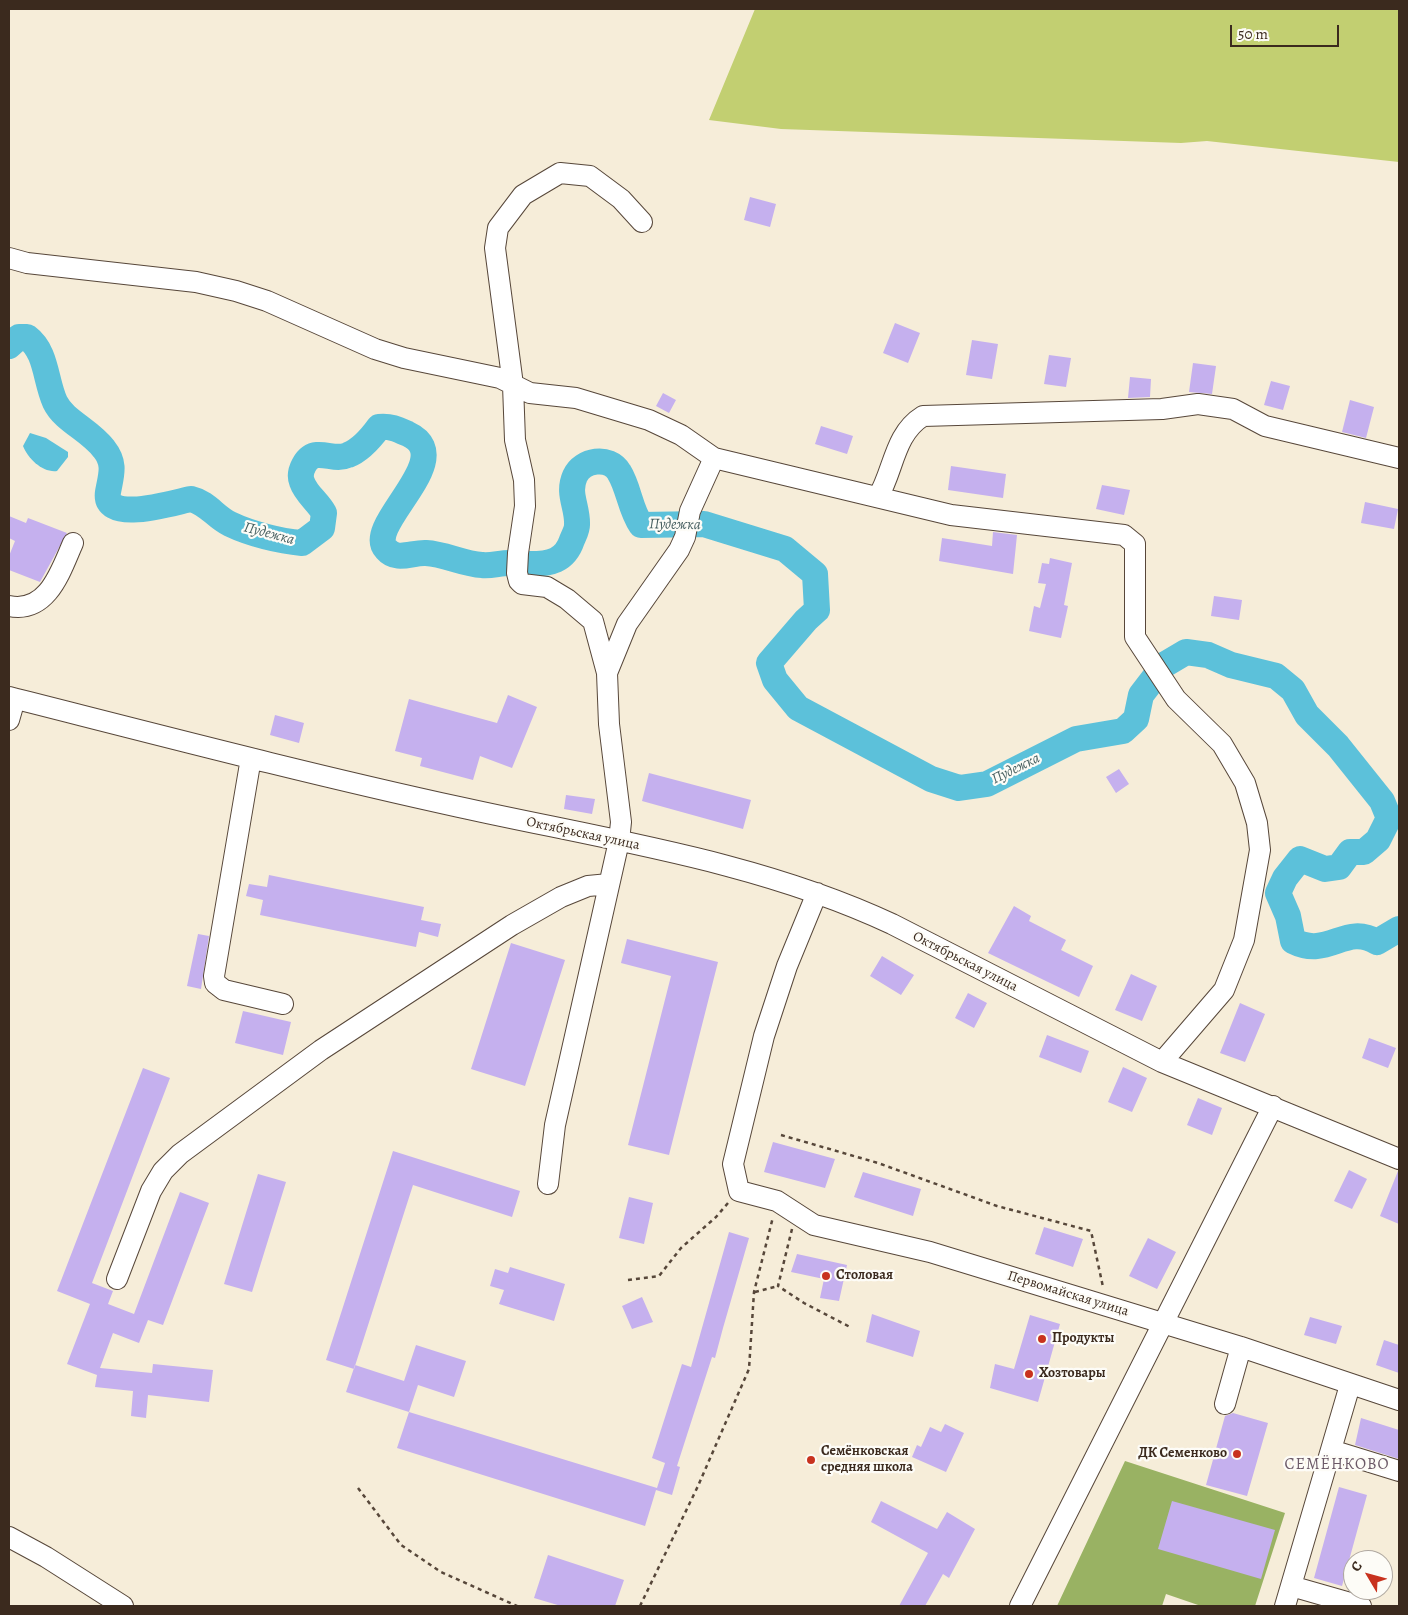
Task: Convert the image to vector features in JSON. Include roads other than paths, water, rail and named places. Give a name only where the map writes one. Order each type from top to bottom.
[{"type":"street","points":[[548,1184],[550,1153],[555,1125],[619,841],[621,822],[609,724],[607,673],[593,621],[567,598],[547,587],[522,584],[519,581],[518,563],[525,506],[524,480],[516,440],[514,385],[495,248],[498,228],[523,195],[560,172],[590,176],[621,198],[642,222]]},
{"type":"street","points":[[9,258],[27,263],[196,282],[236,291],[267,301],[375,349],[404,358],[500,378],[530,394],[576,398],[649,420],[681,435],[714,458],[951,515],[1124,535],[1135,544],[1135,637],[1176,699],[1222,744],[1245,782],[1257,823],[1260,850],[1244,940],[1224,990],[1162,1062]]},
{"type":"street","points":[[878,498],[887,483],[897,447],[911,424],[923,416],[1162,409],[1198,404],[1233,409],[1265,426],[1399,458]]},
{"type":"street","points":[[607,673],[627,624],[672,563],[685,537],[690,511],[714,458]]},
{"type":"street","points":[[9,606],[23,606],[46,594],[53,587],[73,543]]},
{"type":"street","points":[[9,720],[12,698]]},
{"type":"street","name":"Октябрьская улица","points":[[12,698],[251,758],[740,870],[817,893],[854,906],[892,924],[1162,1062],[1399,1159]]},
{"type":"street","points":[[251,758],[214,976],[215,983],[224,990],[283,1004]]},
{"type":"street","points":[[117,1279],[151,1191],[163,1171],[180,1154],[321,1050],[512,925],[561,897],[588,886],[609,884]]},
{"type":"street","name":"Первомайская улица","points":[[817,893],[787,966],[764,1036],[733,1164],[739,1190],[777,1202],[814,1225],[930,1252],[1241,1347],[1399,1400]]},
{"type":"street","points":[[1020,1606],[1273,1106]]},
{"type":"street","points":[[1225,1404],[1241,1347]]},
{"type":"street","points":[[1285,1606],[1350,1385]]},
{"type":"street","points":[[1330,1450],[1399,1471]]},
{"type":"street","points":[[9,1537],[46,1557],[123,1606]]},
{"type":"street","points":[[1291,1586],[1361,1606]]},
{"type":"water","points":[[30,433],[46,438],[68,452],[68,457],[57,471],[46,470],[28,456],[23,446]]},
{"type":"waterway","name":"Пудежка","points":[[9,346],[19,337],[27,337],[34,343],[42,358],[52,394],[59,409],[92,436],[108,454],[112,470],[108,492],[109,502],[117,507],[128,510],[142,509],[191,499],[202,504],[238,528],[284,541],[302,543],[322,528],[324,513],[302,482],[301,474],[306,461],[317,455],[340,457],[348,455],[361,447],[379,427],[391,427],[408,434],[421,445],[423,459],[418,475],[387,524],[383,538],[386,549],[390,553],[400,556],[426,553],[475,564],[509,563]]},
{"type":"waterway","name":"Пудежка","points":[[530,564],[556,560],[569,547],[577,525],[572,495],[575,476],[583,466],[596,462],[609,463],[619,472],[641,525],[704,524],[785,549],[815,574],[817,610],[769,663],[775,680],[798,708],[931,779],[959,788],[987,784],[1076,739],[1123,731],[1136,719],[1141,695],[1164,665],[1186,652],[1208,655],[1231,665],[1276,676],[1293,690],[1307,715],[1338,746],[1382,801],[1389,818],[1378,840],[1364,852],[1350,852],[1339,867],[1325,869],[1300,859],[1285,878],[1278,893],[1288,916],[1293,941],[1317,946],[1355,936],[1366,937],[1377,942],[1399,929]]},
{"type":"place","name":"Столовая","points":[[826,1276]]},
{"type":"place","name":"Продукты","points":[[1042,1339]]},
{"type":"place","name":"Хозтовары","points":[[1029,1374]]},
{"type":"place","name":"ДК Семенково","points":[[1237,1454]]},
{"type":"place","name":"Семёнковская средняя школа","points":[[811,1460]]},
{"type":"district","name":"СЕМЁНКОВО","points":[[1337,1465]]}]
